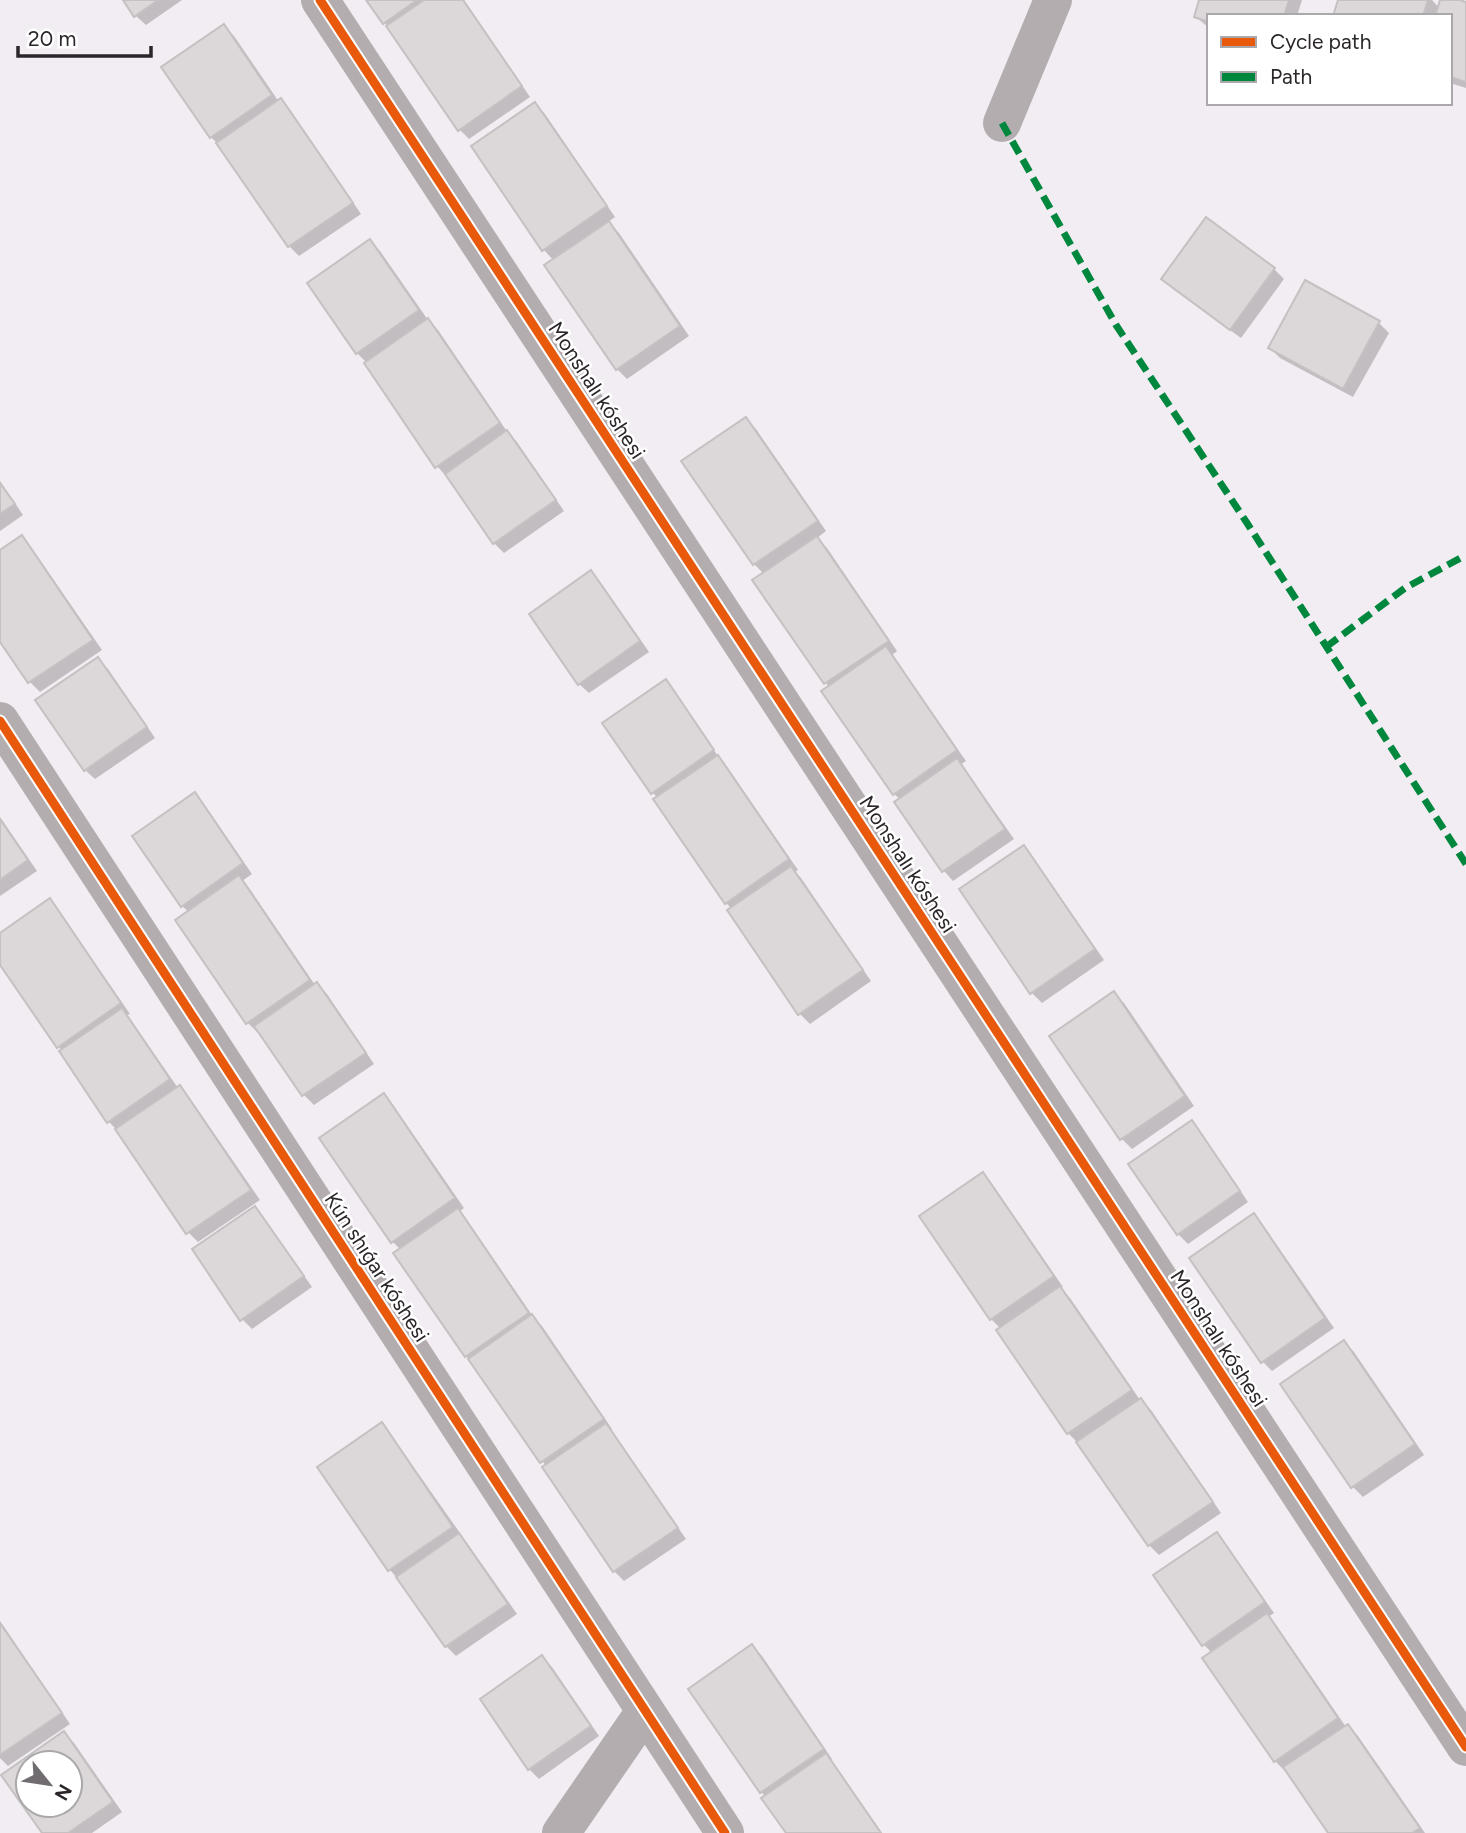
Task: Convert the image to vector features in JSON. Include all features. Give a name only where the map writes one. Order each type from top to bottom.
[{"type":"street","name":"Monshalı kóshesi","points":[[320,0],[1466,1747]]},
{"type":"street","points":[[1002,123],[1053,0]]},
{"type":"street","name":"Kún shıǵar kóshesi","points":[[0,721],[725,1833]]},
{"type":"street","points":[[561,1833],[645,1711]]},
{"type":"building","points":[[123,0],[158,0],[134,17]]},
{"type":"building","points":[[366,0],[417,0],[383,24]]},
{"type":"building","points":[[424,0],[463,0],[522,86],[458,131],[386,26]]},
{"type":"building","points":[[1199,0],[1289,0],[1285,14],[1207,14],[1207,21],[1194,17]]},
{"type":"building","points":[[1338,0],[1428,0],[1424,14],[1334,14]]},
{"type":"building","points":[[1440,0],[1466,2],[1466,82],[1452,78],[1452,14],[1436,14]]},
{"type":"building","points":[[224,24],[272,95],[210,138],[161,67]]},
{"type":"building","points":[[281,98],[353,203],[288,247],[216,143]]},
{"type":"building","points":[[535,102],[607,206],[542,251],[471,146]]},
{"type":"building","points":[[1206,217],[1275,268],[1230,330],[1161,279]]},
{"type":"building","points":[[609,221],[680,326],[616,370],[544,265]]},
{"type":"building","points":[[370,239],[419,310],[356,354],[307,283]]},
{"type":"building","points":[[1305,280],[1380,321],[1343,389],[1268,348]]},
{"type":"building","points":[[428,318],[500,423],[435,468],[364,363]]},
{"type":"building","points":[[746,417],[818,521],[753,565],[681,461]]},
{"type":"building","points":[[507,430],[556,500],[493,544],[445,474]]},
{"type":"building","points":[[0,483],[15,504],[0,514]]},
{"type":"building","points":[[22,535],[93,640],[28,683],[0,642],[0,550]]},
{"type":"building","points":[[817,536],[889,641],[824,684],[752,580]]},
{"type":"building","points":[[591,570],[640,641],[578,685],[529,614]]},
{"type":"building","points":[[886,646],[957,750],[893,795],[821,691]]},
{"type":"building","points":[[98,657],[147,727],[84,771],[35,700]]},
{"type":"building","points":[[666,679],[714,750],[651,794],[602,723]]},
{"type":"building","points":[[718,755],[789,859],[725,904],[653,799]]},
{"type":"building","points":[[957,758],[1005,829],[942,872],[894,802]]},
{"type":"building","points":[[195,792],[243,863],[181,907],[132,836]]},
{"type":"building","points":[[0,819],[28,860],[0,880]]},
{"type":"building","points":[[1024,845],[1095,949],[1030,994],[959,889]]},
{"type":"building","points":[[791,866],[863,970],[798,1015],[727,910]]},
{"type":"building","points":[[239,875],[310,980],[246,1024],[175,920]]},
{"type":"building","points":[[50,898],[121,1003],[57,1048],[0,965],[0,933]]},
{"type":"building","points":[[317,982],[366,1053],[302,1096],[254,1026]]},
{"type":"building","points":[[1114,991],[1185,1096],[1120,1140],[1049,1036]]},
{"type":"building","points":[[122,1008],[170,1079],[107,1123],[59,1051]]},
{"type":"building","points":[[180,1085],[251,1190],[186,1234],[115,1129]]},
{"type":"building","points":[[384,1093],[455,1198],[391,1243],[319,1138]]},
{"type":"building","points":[[1192,1120],[1240,1191],[1177,1235],[1128,1164]]},
{"type":"building","points":[[983,1172],[1054,1276],[990,1320],[919,1216]]},
{"type":"building","points":[[255,1206],[304,1276],[240,1321],[192,1249]]},
{"type":"building","points":[[458,1208],[529,1313],[465,1357],[393,1253]]},
{"type":"building","points":[[1254,1213],[1325,1318],[1261,1363],[1189,1258]]},
{"type":"building","points":[[1060,1286],[1132,1390],[1067,1434],[996,1330]]},
{"type":"building","points":[[532,1314],[604,1419],[540,1463],[468,1359]]},
{"type":"building","points":[[1344,1340],[1415,1444],[1351,1488],[1280,1384]]},
{"type":"building","points":[[1141,1398],[1213,1502],[1148,1546],[1076,1442]]},
{"type":"building","points":[[382,1422],[453,1527],[388,1571],[317,1467]]},
{"type":"building","points":[[606,1423],[678,1528],[613,1572],[542,1467]]},
{"type":"building","points":[[1217,1532],[1265,1602],[1202,1646],[1153,1575]]},
{"type":"building","points":[[459,1533],[508,1604],[445,1647],[396,1577]]},
{"type":"building","points":[[1267,1613],[1338,1718],[1274,1762],[1202,1658]]},
{"type":"building","points":[[0,1623],[62,1713],[0,1755]]},
{"type":"building","points":[[752,1644],[824,1749],[760,1793],[688,1689]]},
{"type":"building","points":[[542,1655],[591,1726],[528,1770],[480,1699]]},
{"type":"building","points":[[1348,1724],[1420,1828],[1412,1833],[1328,1833],[1283,1767]]},
{"type":"building","points":[[64,1731],[76,1749],[38,1749]]},
{"type":"building","points":[[826,1753],[881,1833],[786,1833],[761,1798]]},
{"type":"building","points":[[84,1760],[113,1802],[68,1833],[42,1833],[32,1819],[84,1819]]},
{"type":"building","points":[[14,1766],[14,1793],[1,1775]]},
{"type":"marked path","points":[[1002,123],[1116,325],[1466,864]]},
{"type":"marked path","points":[[1326,647],[1405,588],[1466,555]]},
{"type":"cycle path","points":[[320,0],[1466,1747]]},
{"type":"cycle path","points":[[0,721],[725,1833]]}]
